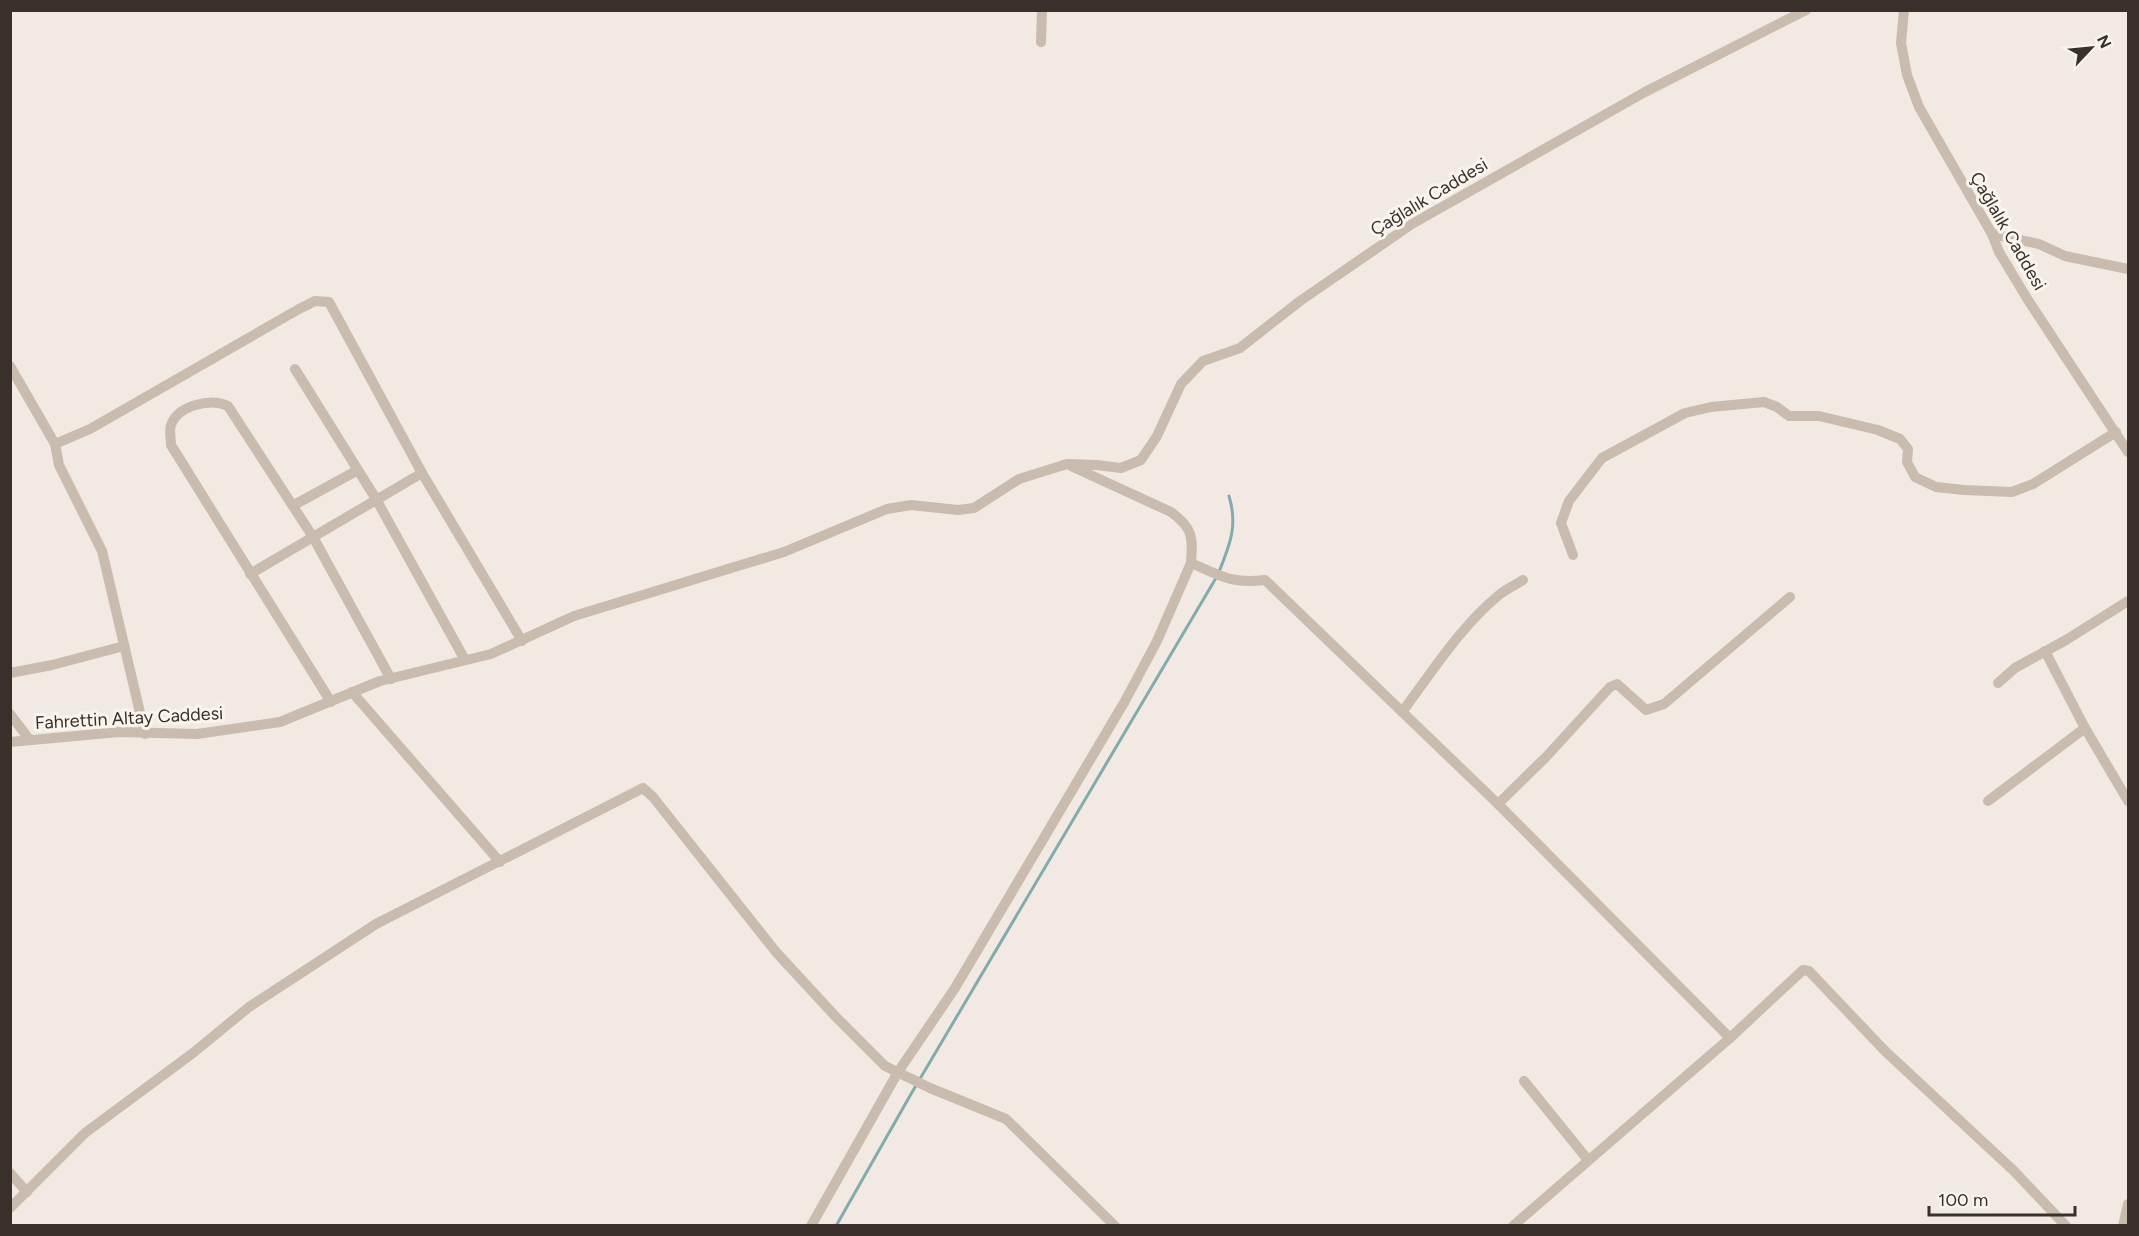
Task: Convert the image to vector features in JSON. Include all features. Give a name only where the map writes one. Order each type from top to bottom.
[{"type":"street","points":[[1041,42],[1042,10]]},
{"type":"street","name":"Çağlalık Caddesi","points":[[1121,468],[1141,460],[1157,436],[1181,384],[1203,361],[1240,348],[1300,301],[1412,224],[1645,92],[1806,10]]},
{"type":"street","name":"Çağlalık Caddesi","points":[[1904,10],[1901,43],[1907,75],[1919,107],[2028,300],[2128,452]]},
{"type":"street","points":[[1992,234],[2039,244],[2065,256],[2128,269]]},
{"type":"street","points":[[55,444],[90,429],[315,301],[329,302],[422,473],[522,641]]},
{"type":"street","points":[[10,366],[55,444],[59,465],[102,551],[145,734]]},
{"type":"street","points":[[295,369],[376,498],[465,660]]},
{"type":"street","points":[[332,702],[171,445],[171,425],[180,413],[204,402],[221,403],[228,406],[294,505],[391,679]]},
{"type":"street","points":[[1573,555],[1561,523],[1569,501],[1602,458],[1685,413],[1712,407],[1764,402],[1777,407],[1789,416],[1819,416],[1878,430],[1900,439],[1908,449],[1907,462],[1916,477],[1936,487],[1964,490],[2012,492],[2033,484],[2116,432]]},
{"type":"street","points":[[811,1226],[1125,701],[1157,642],[1191,563],[1193,538],[1182,520],[1171,512],[1067,464]]},
{"type":"street","name":"Fahrettin Altay Caddesi","points":[[10,742],[115,732],[197,734],[280,722],[352,692],[391,679],[491,654],[574,616],[784,552],[886,509],[911,505],[958,510],[975,508],[1019,478],[1067,464],[1121,468]]},
{"type":"street","points":[[294,505],[358,470]]},
{"type":"street","points":[[250,574],[422,473]]},
{"type":"street","points":[[1191,563],[1231,580],[1244,582],[1265,580],[1498,804],[1730,1038]]},
{"type":"street","points":[[1402,712],[1449,648],[1481,612],[1499,595],[1523,580]]},
{"type":"street","points":[[1498,804],[1546,757],[1610,687],[1617,684],[1646,710],[1664,704],[1790,597]]},
{"type":"street","points":[[1998,682],[2015,668],[2066,640],[2128,601]]},
{"type":"street","points":[[10,674],[124,646]]},
{"type":"street","points":[[2045,651],[2085,728],[2128,801]]},
{"type":"street","points":[[352,692],[500,862]]},
{"type":"street","points":[[10,714],[29,740]]},
{"type":"street","points":[[1988,801],[2085,728]]},
{"type":"street","points":[[10,1208],[85,1133],[193,1053],[249,1007],[376,924],[643,788],[784,960],[885,1066],[930,1088],[1006,1119],[1115,1226]]},
{"type":"street","points":[[1520,1223],[1588,1160],[1730,1038],[1803,970],[1809,971],[1885,1051],[2014,1171],[2066,1226]]},
{"type":"street","points":[[1524,1081],[1588,1160]]},
{"type":"street","points":[[10,1173],[27,1192]]},
{"type":"street","points":[[2123,1226],[2128,1204]]},
{"type":"waterway","points":[[1219,572],[1233,526],[1229,496]]},
{"type":"waterway","points":[[836,1226],[911,1094],[1216,578]]}]
